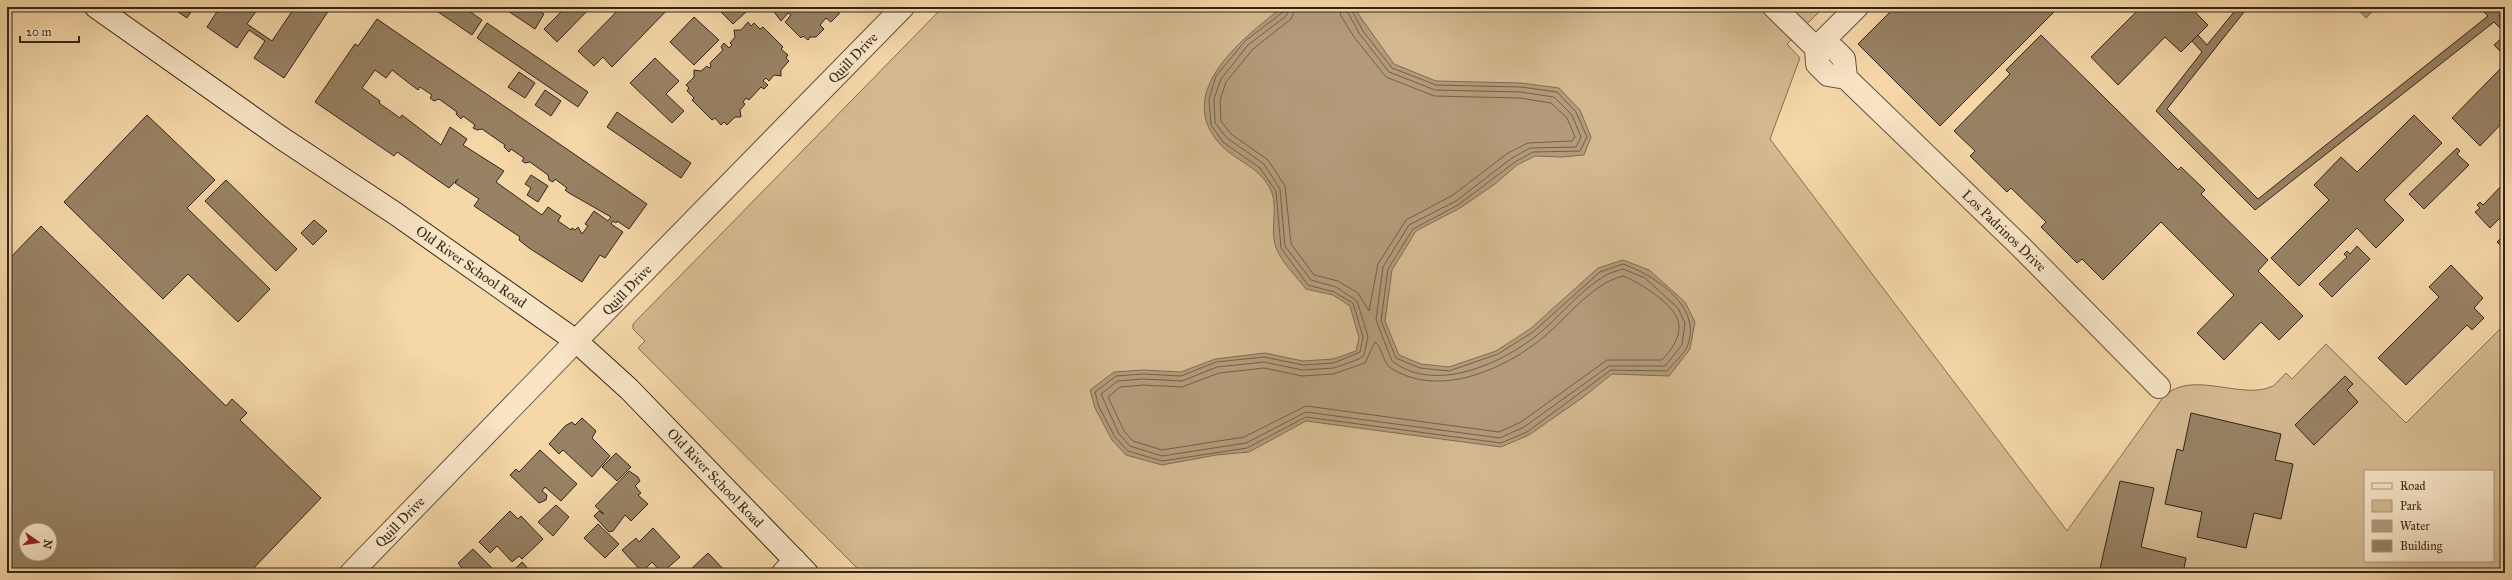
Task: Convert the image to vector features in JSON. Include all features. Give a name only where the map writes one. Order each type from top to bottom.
[{"type":"street","name":"Quill Drive","points":[[351,573],[903,7]]},
{"type":"street","points":[[1774,7],[1816,48],[1857,7]]},
{"type":"street","name":"Old River School Road","points":[[109,11],[268,129],[396,214],[576,341],[629,388],[795,569]]},
{"type":"street","name":"Los Padrinos Drive","points":[[1816,48],[1817,64],[1828,75],[1846,78],[2020,246],[2159,387]]},
{"type":"green space","points":[[943,7],[1824,7],[1787,44],[1800,58],[1770,139],[2067,531],[2164,396],[2176,388],[2189,385],[2203,385],[2247,390],[2261,390],[2273,386],[2286,373],[2292,379],[2326,344],[2406,423],[2505,324],[2505,573],[862,573],[638,348],[645,341],[633,329],[633,324]]},
{"type":"water","points":[[1283,7],[1354,8],[1394,64],[1436,81],[1521,83],[1559,88],[1580,110],[1591,137],[1584,155],[1561,157],[1535,156],[1517,165],[1495,184],[1460,208],[1416,231],[1392,270],[1385,321],[1399,355],[1421,364],[1449,367],[1496,351],[1530,329],[1598,268],[1623,260],[1649,270],[1685,302],[1695,322],[1690,349],[1669,376],[1612,374],[1582,398],[1529,435],[1501,447],[1306,421],[1249,452],[1216,455],[1162,465],[1126,455],[1112,440],[1095,408],[1090,390],[1114,372],[1142,370],[1181,372],[1215,359],[1265,353],[1303,361],[1333,359],[1356,351],[1359,338],[1350,306],[1333,295],[1306,289],[1286,265],[1277,250],[1275,243],[1273,229],[1274,200],[1268,184],[1255,171],[1226,150],[1220,144],[1207,124],[1204,105],[1209,85],[1219,67],[1250,33]]},
{"type":"water","points":[[2355,7],[2377,7],[2366,18]]},
{"type":"building","points":[[171,7],[194,7],[187,18]]},
{"type":"building","points":[[220,7],[259,7],[247,24],[272,41],[295,7],[331,7],[284,78],[254,58],[265,41],[249,30],[237,48],[207,27]]},
{"type":"building","points":[[431,7],[463,7],[482,20],[472,35]]},
{"type":"building","points":[[502,7],[533,7],[544,14],[535,29]]},
{"type":"building","points":[[566,7],[591,7],[557,42],[544,29]]},
{"type":"building","points":[[621,7],[670,7],[612,67],[603,57],[594,66],[578,51]]},
{"type":"building","points":[[716,7],[742,7],[746,12],[733,24]]},
{"type":"building","points":[[767,7],[839,7],[839,14],[831,22],[826,18],[820,25],[824,29],[816,37],[810,37],[808,40],[803,36],[801,38],[785,22],[791,15],[788,13],[781,21],[771,8]]},
{"type":"building","points":[[1895,7],[2059,7],[1940,126],[1858,44]]},
{"type":"building","points":[[2135,7],[2196,7],[2193,10],[2208,25],[2181,52],[2165,37],[2118,85],[2091,57],[2138,10]]},
{"type":"building","points":[[2238,7],[2248,7],[2167,109],[2258,199],[2488,16],[2479,7],[2491,7],[2494,10],[2497,7],[2505,7],[2499,16],[2505,22],[2505,33],[2494,22],[2255,210],[2156,111],[2202,52],[2192,41],[2198,35],[2207,45]]},
{"type":"building","points":[[694,17],[719,40],[694,65],[670,42]]},
{"type":"building","points":[[377,19],[647,204],[629,229],[617,221],[616,223],[613,221],[611,224],[623,232],[605,258],[600,255],[582,282],[529,248],[519,240],[520,237],[474,206],[479,199],[455,183],[458,179],[449,188],[397,152],[394,156],[315,102],[355,44],[358,46]],"holes":[[[375,70],[386,78],[392,70],[418,90],[420,87],[432,95],[430,98],[434,101],[439,99],[457,112],[456,114],[461,119],[463,116],[475,125],[473,128],[477,130],[482,129],[505,145],[504,147],[509,152],[511,149],[524,158],[522,161],[525,163],[530,162],[548,175],[549,180],[553,182],[555,179],[567,188],[565,190],[569,193],[611,217],[608,221],[594,211],[585,224],[588,226],[582,234],[578,227],[575,230],[572,228],[571,230],[558,221],[561,216],[548,207],[542,215],[496,182],[504,171],[463,145],[467,139],[450,127],[441,145],[402,115],[400,118],[379,103],[380,101],[362,88]]]},
{"type":"building","points":[[748,22],[751,26],[754,23],[760,29],[763,27],[783,47],[781,49],[788,55],[786,58],[789,61],[781,70],[781,76],[774,75],[769,81],[766,78],[763,81],[768,85],[764,89],[761,87],[749,100],[746,98],[743,102],[745,104],[740,110],[741,117],[735,117],[727,125],[724,122],[721,125],[715,118],[712,120],[692,100],[694,98],[687,91],[689,88],[686,85],[694,77],[694,70],[701,71],[707,66],[709,68],[711,67],[710,63],[723,50],[721,47],[724,43],[729,48],[732,45],[730,43],[735,37],[734,30],[741,30]]},
{"type":"building","points":[[487,23],[588,92],[578,107],[477,38]]},
{"type":"building","points":[[2041,35],[2178,170],[2181,167],[2205,190],[2201,194],[2268,260],[2258,271],[2303,316],[2279,340],[2261,322],[2224,360],[2197,333],[2234,295],[2161,222],[2103,280],[2082,259],[2077,263],[2041,227],[2046,222],[2011,188],[2007,192],[1970,156],[1975,151],[1954,131],[2010,74],[2006,70]]},
{"type":"building","points":[[2505,35],[2505,56],[2494,45]]},
{"type":"building","points":[[655,58],[679,81],[666,94],[684,111],[672,123],[630,83]]},
{"type":"building","points":[[2505,64],[2505,120],[2480,146],[2452,118]]},
{"type":"building","points":[[519,72],[535,83],[525,98],[508,87]]},
{"type":"building","points":[[545,90],[561,101],[551,116],[535,105]]},
{"type":"building","points":[[617,112],[691,163],[681,178],[607,127]]},
{"type":"building","points":[[147,115],[215,180],[187,208],[270,289],[238,322],[188,274],[163,299],[64,202]]},
{"type":"building","points":[[2414,115],[2442,143],[2384,200],[2404,220],[2376,248],[2357,228],[2299,286],[2271,258],[2329,200],[2314,185],[2341,157],[2357,172]]},
{"type":"building","points":[[2457,148],[2460,151],[2457,154],[2469,165],[2424,209],[2409,194]]},
{"type":"building","points":[[531,175],[548,186],[538,202],[527,195],[531,188],[525,184]]},
{"type":"building","points":[[226,180],[297,249],[276,271],[205,201]]},
{"type":"building","points":[[2505,182],[2505,213],[2490,228],[2475,212],[2480,208],[2477,205],[2480,202],[2483,205]]},
{"type":"building","points":[[314,220],[327,231],[313,245],[301,233]]},
{"type":"building","points":[[41,226],[226,406],[232,399],[247,413],[240,420],[321,498],[249,573],[7,573],[7,261]]},
{"type":"building","points":[[2505,234],[2505,249],[2497,242]]},
{"type":"building","points":[[2357,246],[2370,259],[2332,297],[2319,284],[2347,257],[2344,254],[2347,251],[2350,254]]},
{"type":"building","points":[[2451,265],[2483,298],[2474,308],[2484,318],[2472,330],[2467,325],[2406,385],[2378,358],[2439,297],[2429,287]]},
{"type":"building","points":[[2345,376],[2353,384],[2347,390],[2358,402],[2314,445],[2295,425]]},
{"type":"building","points":[[2191,413],[2281,434],[2275,460],[2293,464],[2281,519],[2254,513],[2246,548],[2197,537],[2202,512],[2165,504],[2177,449],[2183,451]]},
{"type":"building","points":[[582,418],[596,431],[592,438],[610,456],[592,477],[563,450],[559,454],[549,444],[565,426],[572,422],[575,425]]},
{"type":"building","points":[[540,450],[577,484],[561,501],[545,487],[542,491],[547,495],[546,500],[539,503],[510,475],[516,469],[519,472]]},
{"type":"building","points":[[616,453],[631,467],[617,481],[602,467]]},
{"type":"building","points":[[629,471],[638,477],[640,481],[635,486],[641,493],[638,495],[648,504],[631,521],[625,515],[613,531],[609,532],[594,516],[599,511],[604,514],[595,506]]},
{"type":"building","points":[[2120,481],[2154,488],[2141,547],[2186,558],[2183,573],[2099,573]]},
{"type":"building","points":[[556,505],[569,517],[553,536],[538,522]]},
{"type":"building","points":[[510,511],[518,519],[521,516],[543,539],[522,559],[519,556],[512,562],[497,546],[490,553],[479,542]]},
{"type":"building","points":[[598,524],[619,544],[605,558],[584,538]]},
{"type":"building","points":[[653,528],[680,557],[662,573],[652,562],[642,572],[622,550],[636,538],[639,542]]},
{"type":"building","points":[[473,549],[497,573],[466,573],[458,563]]},
{"type":"building","points":[[708,553],[726,572],[725,573],[687,573]]},
{"type":"building","points":[[522,562],[532,573],[511,573]]}]
